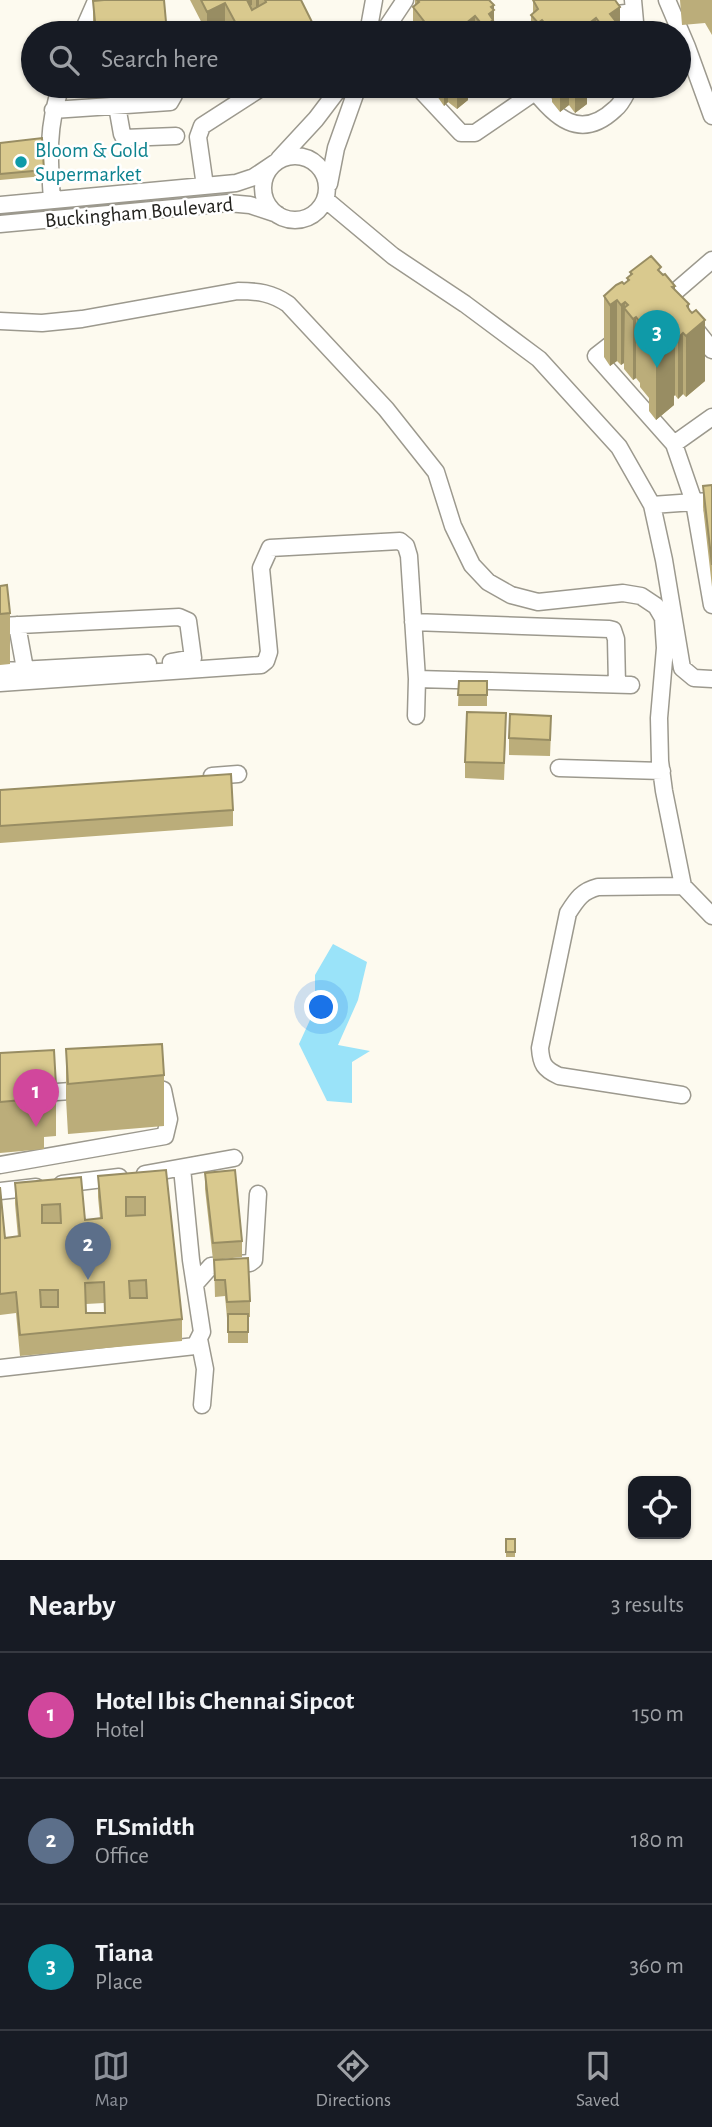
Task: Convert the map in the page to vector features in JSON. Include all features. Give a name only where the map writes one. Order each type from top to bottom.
[{"type":"street","points":[[370,21],[374,0]]},
{"type":"street","points":[[382,0],[395,4],[405,0]]},
{"type":"street","points":[[391,21],[405,0]]},
{"type":"street","points":[[667,0],[676,21]]},
{"type":"street","points":[[87,21],[96,1]]},
{"type":"street","points":[[578,18],[633,6]]},
{"type":"street","points":[[691,58],[712,116]]},
{"type":"street","points":[[52,200],[49,137],[57,98]]},
{"type":"street","points":[[53,110],[170,102],[172,98]]},
{"type":"street","points":[[205,186],[198,137],[202,126],[245,98]]},
{"type":"street","name":"Buckingham Boulevard","points":[[277,215],[266,202],[263,187],[268,171],[332,98]]},
{"type":"street","points":[[354,98],[336,148],[327,195],[393,257],[466,304],[539,359],[620,447],[652,505],[682,667],[694,678],[712,679]]},
{"type":"street","points":[[428,98],[461,133],[475,133],[521,98]]},
{"type":"street","points":[[541,98],[559,118],[574,125],[591,125],[617,108],[623,98]]},
{"type":"street","points":[[117,106],[124,138],[176,136]]},
{"type":"street","name":"Buckingham Boulevard","points":[[0,205],[246,180],[276,162],[296,156],[311,159],[323,172],[327,195],[317,212],[302,220],[286,219],[258,207],[228,203],[0,224]]},
{"type":"street","points":[[649,313],[678,307],[712,260]]},
{"type":"street","points":[[0,321],[42,323],[82,319],[238,291],[259,291],[275,295],[386,410],[436,472],[453,526],[472,565],[488,582],[511,595],[538,602],[623,593],[641,596],[656,606],[663,618],[665,648],[659,718],[662,771],[683,887],[712,916]]},
{"type":"street","points":[[678,307],[712,350]]},
{"type":"street","points":[[628,331],[596,356],[674,444],[694,502],[712,606]]},
{"type":"street","points":[[674,444],[712,417]]},
{"type":"street","points":[[652,505],[712,501]]},
{"type":"street","points":[[0,683],[261,665],[266,661],[269,652],[261,568],[270,548],[400,541],[406,546],[409,556],[416,716]]},
{"type":"street","points":[[0,626],[179,617],[188,621],[193,658],[187,661],[0,671]]},
{"type":"street","points":[[413,622],[613,630],[624,685],[416,679]]},
{"type":"street","points":[[17,625],[25,669]]},
{"type":"street","points":[[559,768],[662,771]]},
{"type":"street","points":[[198,777],[238,774]]},
{"type":"street","points":[[682,1095],[559,1076],[546,1070],[541,1061],[540,1048],[568,913],[578,898],[587,890],[598,887],[683,887]]},
{"type":"street","points":[[0,1165],[166,1136],[169,1119],[163,1090],[154,1086],[128,1087]]},
{"type":"street","points":[[0,1096],[103,1089]]},
{"type":"street","points":[[0,1191],[182,1168],[234,1158]]},
{"type":"street","points":[[0,1368],[195,1346],[202,1332],[196,1283],[184,1261],[182,1168]]},
{"type":"street","points":[[196,1283],[211,1266],[250,1263],[254,1260],[258,1194]]},
{"type":"street","points":[[199,1339],[205,1369],[202,1405]]},
{"type":"water","points":[[333,944],[367,962],[358,1000],[338,1045],[370,1051],[352,1062],[352,1103],[327,1101],[299,1044],[315,1009],[315,975]]},
{"type":"building","points":[[164,0],[166,21],[95,21],[93,1]]},
{"type":"building","points":[[201,0],[247,0],[252,10],[266,2],[265,0],[301,0],[312,21],[235,21],[225,3],[207,12]]},
{"type":"building","points":[[417,0],[489,0],[494,5],[491,7],[494,10],[489,14],[493,20],[479,21],[475,16],[469,21],[424,21],[413,7],[419,2]]},
{"type":"building","points":[[533,0],[615,0],[620,7],[610,14],[615,21],[598,21],[596,18],[592,21],[536,21],[531,15],[538,9]]},
{"type":"building","name":"Bloom & Gold Supermarket","points":[[42,138],[44,170],[0,174],[0,143]]},
{"type":"building","points":[[651,256],[661,267],[658,270],[665,274],[675,286],[672,287],[689,304],[687,306],[690,311],[692,313],[696,310],[705,320],[686,336],[683,333],[678,338],[675,334],[669,339],[674,344],[656,360],[649,350],[653,347],[649,342],[653,339],[640,327],[642,325],[636,317],[633,319],[624,308],[628,305],[625,302],[621,305],[617,300],[610,305],[604,296],[616,285],[629,280],[627,278],[632,274],[630,272]]},
{"type":"building","points":[[712,485],[712,565],[703,486]]},
{"type":"building","points":[[7,585],[10,613],[0,614],[0,586]]},
{"type":"building","points":[[459,681],[487,681],[487,695],[458,695]]},
{"type":"building","points":[[467,712],[506,713],[504,763],[465,762]]},
{"type":"building","points":[[510,714],[551,716],[550,740],[509,738]]},
{"type":"building","points":[[231,774],[233,810],[0,826],[0,790]]},
{"type":"building","points":[[162,1044],[164,1075],[68,1084],[66,1049]]},
{"type":"building","points":[[54,1050],[56,1086],[43,1086],[44,1098],[0,1102],[0,1053]]},
{"type":"building","points":[[166,1170],[182,1319],[20,1335],[16,1292],[0,1294],[0,1187],[5,1238],[20,1236],[15,1183],[81,1177],[85,1220],[102,1218],[98,1176]],"holes":[[[126,1197],[145,1197],[145,1215],[126,1216]],[[60,1204],[61,1223],[42,1223],[42,1205]],[[146,1280],[147,1298],[130,1298],[129,1281]],[[104,1282],[105,1313],[86,1313],[85,1283]],[[40,1290],[58,1290],[58,1307],[41,1307]]]},
{"type":"building","points":[[235,1170],[242,1241],[213,1243],[205,1173]]},
{"type":"building","points":[[248,1258],[250,1301],[227,1302],[225,1280],[215,1280],[214,1260]]},
{"type":"building","points":[[228,1314],[248,1314],[248,1332],[228,1332]]},
{"type":"building","points":[[506,1539],[515,1539],[515,1552],[506,1552]]},
{"type":"place","name":"Bloom & Gold Supermarket","points":[[21,162]]},
{"type":"place","name":"Tiana","points":[[657,368]]},
{"type":"place","name":"Hotel Ibis Chennai Sipcot","points":[[36,1127]]},
{"type":"place","name":"FLSmidth","points":[[88,1280]]}]
